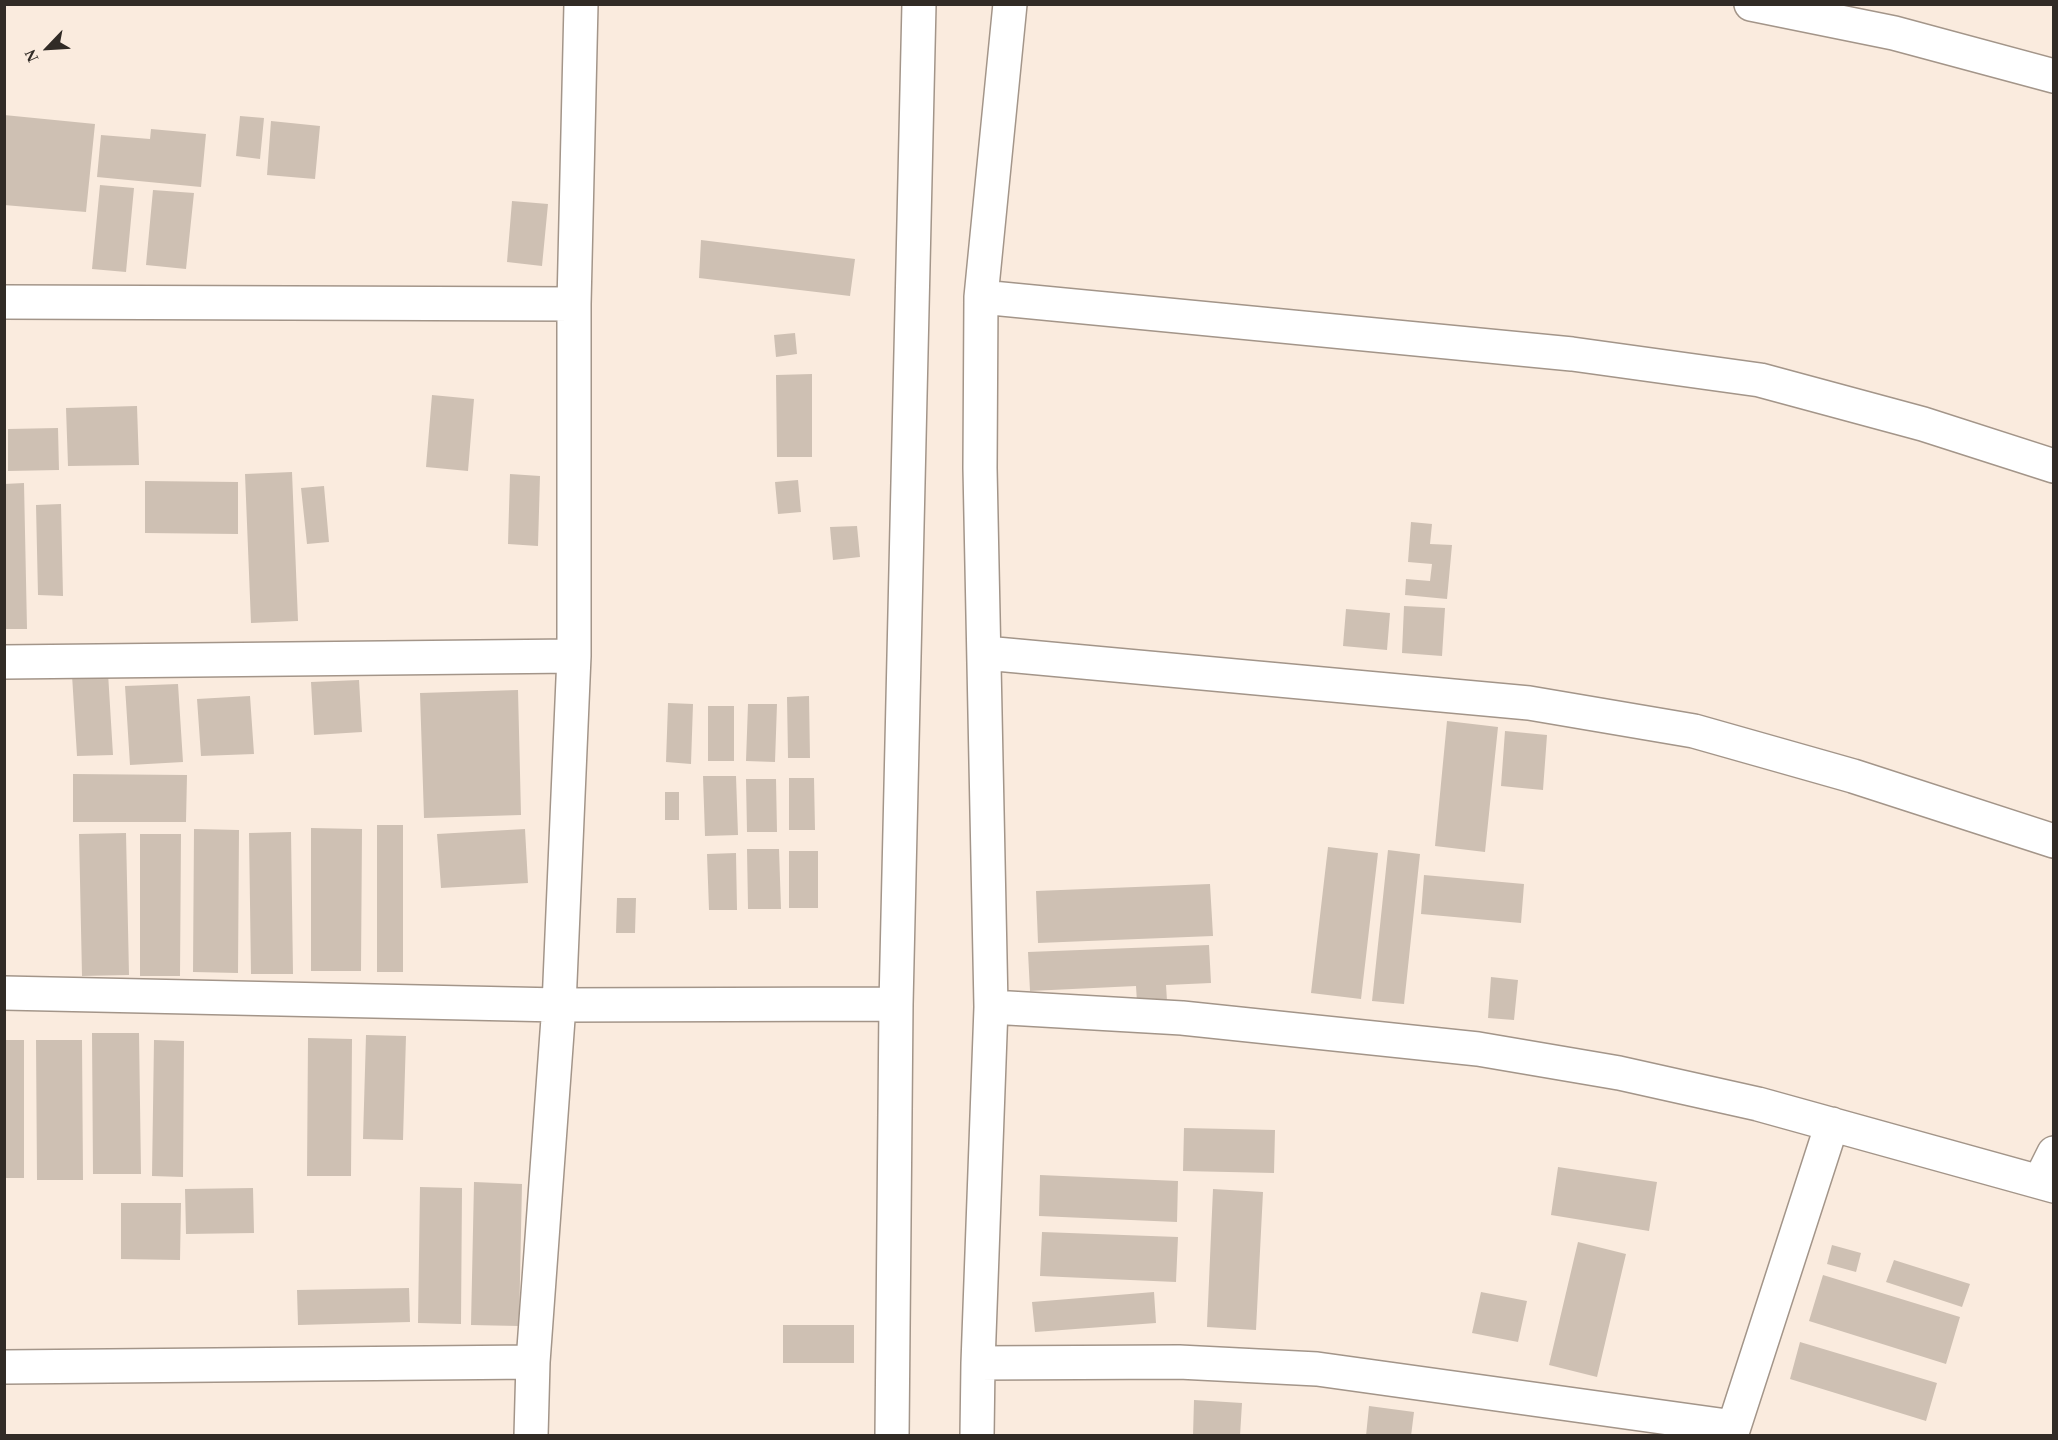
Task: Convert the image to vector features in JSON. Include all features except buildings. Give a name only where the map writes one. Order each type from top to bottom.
[{"type":"street","points":[[531,1436],[533,1362],[559,1005],[574,656],[574,304],[581,4]]},
{"type":"street","points":[[892,1436],[896,1004],[918,4]]},
{"type":"street","points":[[977,1436],[991,1007],[980,468],[981,297],[1010,4]]},
{"type":"street","points":[[1751,4],[1894,33],[2054,76]]},
{"type":"street","points":[[981,297],[1572,354],[1760,380],[1923,424],[2054,466]]},
{"type":"street","points":[[4,302],[574,304]]},
{"type":"street","points":[[985,653],[1529,703],[1694,731],[1853,776],[2054,841]]},
{"type":"street","points":[[4,662],[574,656]]},
{"type":"street","points":[[4,993],[559,1005],[896,1004]]},
{"type":"street","points":[[991,1007],[1182,1017],[1478,1048],[1619,1073],[2049,1173]]},
{"type":"street","points":[[978,1363],[1179,1362],[1317,1369],[1733,1431],[1833,1124]]},
{"type":"street","points":[[4,1367],[533,1362]]}]
